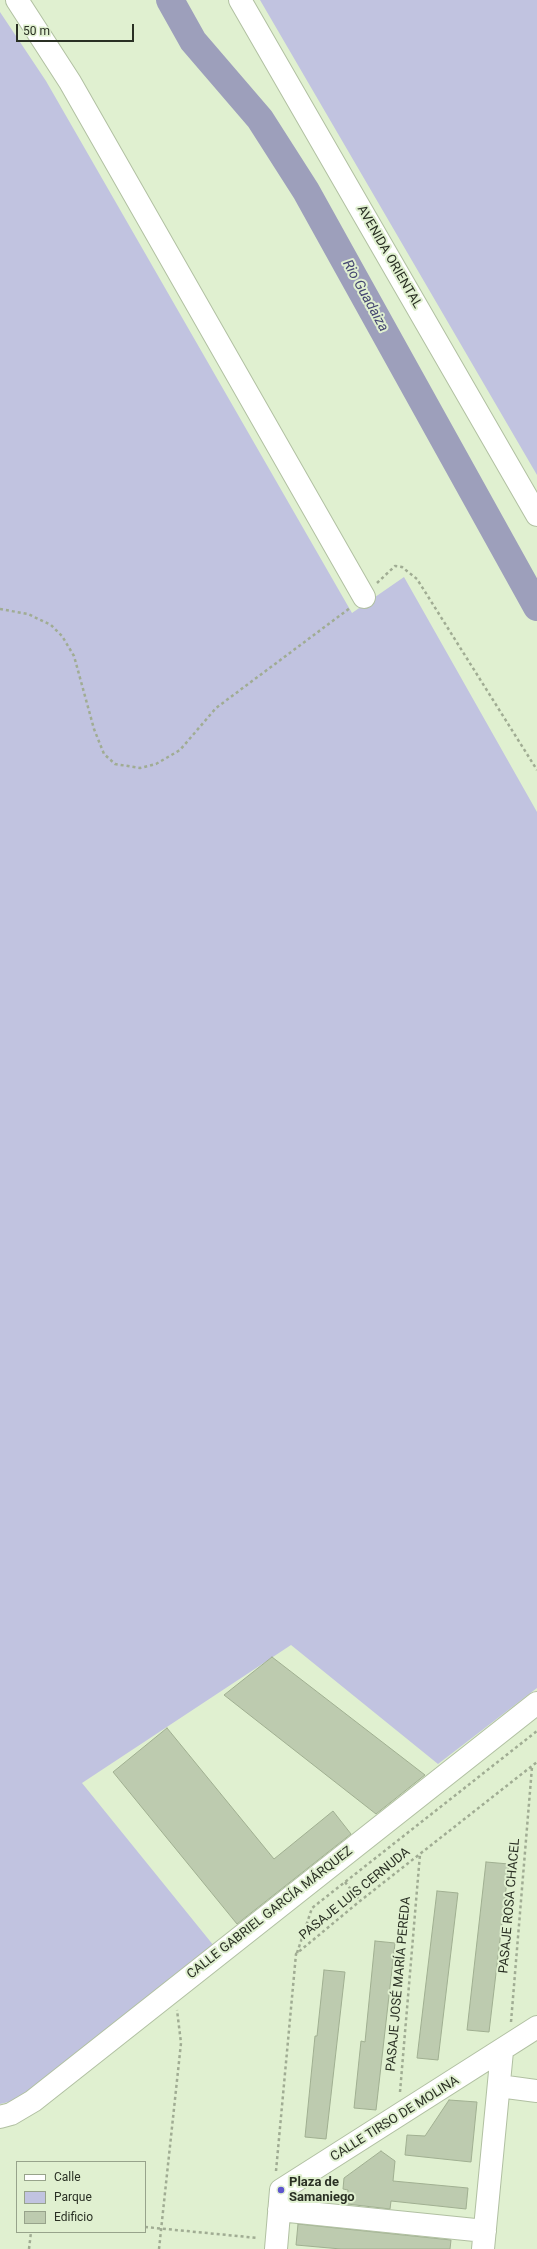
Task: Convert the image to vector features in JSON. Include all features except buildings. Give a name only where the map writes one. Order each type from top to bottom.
[{"type":"street","points":[[17,0],[70,82],[364,597]]},
{"type":"street","name":"AVENIDA ORIENTAL","points":[[240,0],[537,515]]},
{"type":"street","name":"CALLE GABRIEL GARCÍA MÁRQUEZ","points":[[0,2117],[11,2114],[33,2101],[537,1703]]},
{"type":"street","name":"CALLE TIRSO DE MOLINA","points":[[280,2200],[398,2116],[505,2049],[537,2027]]},
{"type":"street","points":[[276,2244],[280,2200],[484,2240],[499,2086],[505,2049]]},
{"type":"street","points":[[499,2086],[537,2090]]},
{"type":"path","points":[[0,608],[28,614],[51,625],[62,636],[74,656],[94,729],[104,754],[115,764],[140,768],[156,764],[180,750],[216,708],[364,597],[386,573],[395,566],[402,567],[417,580],[537,770]]},
{"type":"path","points":[[296,1954],[312,1908],[537,1731]]},
{"type":"path","name":"PASAJE LUIS CERNUDA","points":[[280,2200],[276,2169],[296,1954],[360,1901],[537,1762]]},
{"type":"path","name":"PASAJE ROSA CHACEL","points":[[505,2049],[532,1767]]},
{"type":"path","name":"PASAJE JOSÉ MARÍA PEREDA","points":[[398,2116],[420,1854]]},
{"type":"path","points":[[345,1882],[360,1901]]},
{"type":"path","points":[[159,2249],[181,2043],[177,2008],[171,1991]]},
{"type":"path","points":[[146,2227],[276,2244]]},
{"type":"path","points":[[29,2249],[31,2233]]},
{"type":"green space","points":[[260,0],[537,0],[537,475]]},
{"type":"green space","points":[[0,12],[46,81],[352,613],[404,577],[537,812],[537,1688],[438,1764],[291,1645],[82,1783],[214,1946],[17,2100],[0,2104]]},
{"type":"waterway","name":"Rio Guadaiza","points":[[170,0],[193,41],[260,119],[306,191],[537,607]]},
{"type":"place","name":"Plaza de Samaniego","points":[[281,2190]]}]
